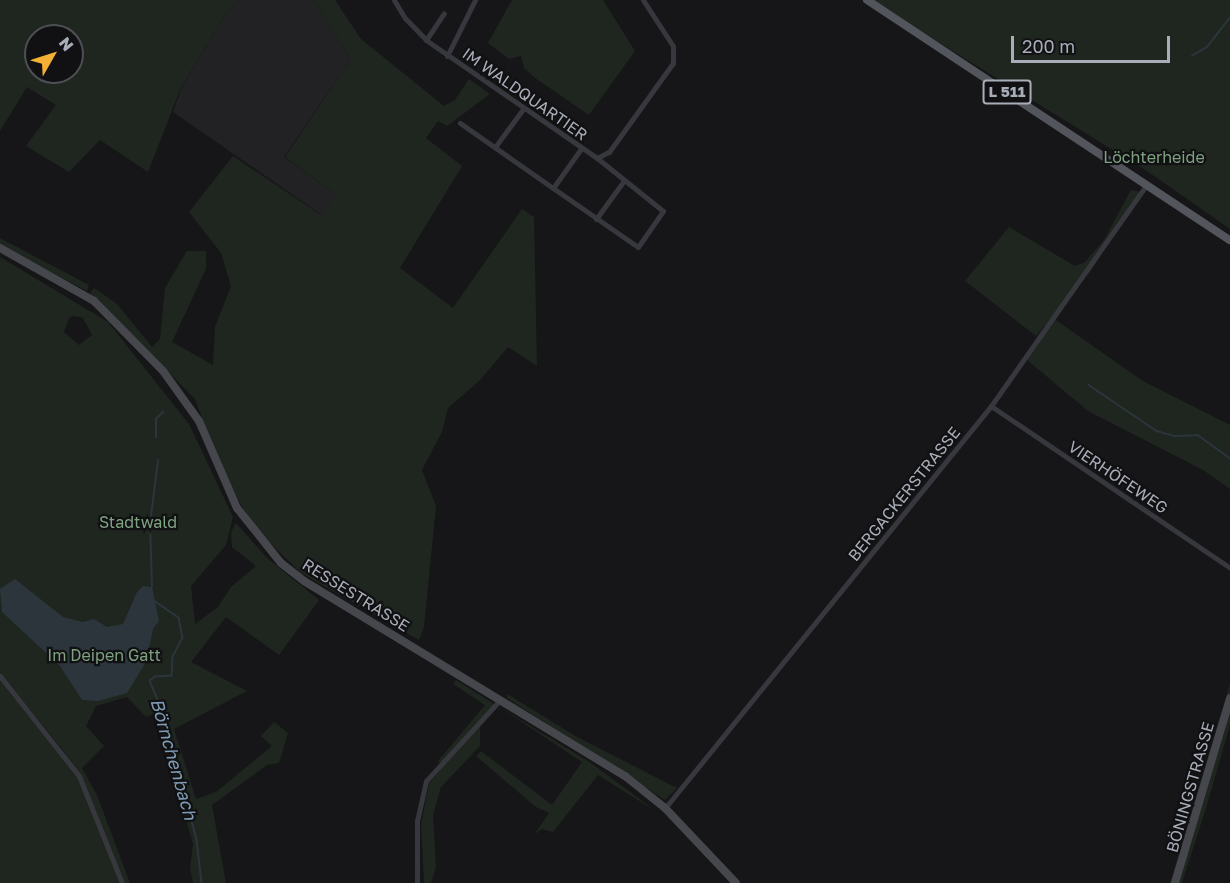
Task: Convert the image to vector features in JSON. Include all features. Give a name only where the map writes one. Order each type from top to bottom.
[{"type":"main road","name":"L 511","points":[[867,0],[1230,240]]},
{"type":"main road","name":"RESSESTRASSE","points":[[0,248],[94,301],[163,371],[200,421],[237,508],[281,562],[304,581],[625,776],[665,808],[736,883]]},
{"type":"main road","name":"BÖNINGSTRASSE","points":[[1175,883],[1230,698]]},
{"type":"street","points":[[394,0],[405,18],[426,40],[447,56]]},
{"type":"street","name":"IM WALDQUARTIER","points":[[475,0],[447,56],[580,150],[597,158],[609,152],[673,63],[673,46],[644,0]]},
{"type":"street","points":[[426,40],[444,13]]},
{"type":"street","points":[[495,147],[523,109]]},
{"type":"street","points":[[460,123],[635,246],[640,245],[663,211],[623,182],[597,158]]},
{"type":"street","points":[[553,188],[580,150]]},
{"type":"street","points":[[596,219],[623,182]]},
{"type":"street","name":"BERGACKERSTRASSE","points":[[665,808],[991,406],[1147,184]]},
{"type":"street","name":"VIERHÖFEWEG","points":[[991,406],[1230,568]]},
{"type":"street","points":[[0,676],[79,776],[122,883]]},
{"type":"street","points":[[417,883],[417,821],[426,782],[500,700]]},
{"type":"shaded area","points":[[239,0],[314,0],[351,59],[284,157],[337,195],[322,215],[173,112],[181,89],[225,14]]},
{"type":"shaded area","points":[[15,579],[63,617],[83,622],[94,619],[107,627],[123,624],[137,592],[143,586],[152,587],[159,621],[153,629],[146,662],[127,693],[98,701],[82,700],[60,666],[2,612],[0,589]]},
{"type":"green space","points":[[0,0],[239,0],[225,14],[180,90],[148,172],[100,140],[69,172],[26,146],[56,105],[27,87],[0,131]]},
{"type":"green space","points":[[314,0],[335,0],[361,39],[444,106],[455,100],[469,79],[490,94],[447,126],[438,121],[426,138],[462,166],[400,268],[453,308],[522,209],[534,217],[537,366],[508,347],[480,380],[448,408],[442,432],[422,470],[436,506],[424,627],[419,640],[301,573],[266,539],[244,510],[221,468],[195,399],[90,293],[94,288],[117,304],[152,347],[160,339],[165,288],[187,251],[206,251],[206,269],[172,342],[213,365],[215,327],[231,286],[221,253],[189,212],[233,156],[321,215],[337,195],[285,157],[351,59]]},
{"type":"green space","points":[[512,0],[603,0],[635,51],[589,115],[535,78],[524,68],[521,56],[509,59],[488,43]]},
{"type":"green space","name":"Löchterheide","points":[[870,0],[1230,0],[1230,229],[1147,171]]},
{"type":"green space","points":[[1131,190],[1141,192],[1090,272],[1036,336],[965,281],[1009,227],[1075,266],[1085,262],[1104,240]]},
{"type":"green space","points":[[0,238],[89,285],[87,291],[6,249],[0,245]]},
{"type":"green space","name":"Stadtwald","points":[[0,257],[108,322],[189,424],[233,517],[226,545],[191,586],[195,624],[218,607],[231,587],[256,566],[232,547],[231,532],[236,523],[267,558],[319,600],[279,655],[226,617],[191,662],[247,691],[174,729],[196,799],[216,792],[272,746],[261,736],[274,722],[288,733],[279,763],[267,765],[212,805],[226,883],[193,883],[190,868],[193,844],[156,713],[146,717],[127,697],[96,706],[86,726],[104,746],[82,768],[97,795],[130,883],[0,883],[0,678],[71,760],[0,673]],"holes":[[[74,316],[83,318],[92,335],[79,345],[64,332],[69,318]]]},
{"type":"green space","points":[[1053,318],[1143,381],[1230,425],[1230,489],[1203,470],[1088,411],[1026,359]]},
{"type":"green space","points":[[456,680],[494,704],[480,722],[480,746],[441,787],[433,815],[436,867],[431,883],[424,883],[421,824],[429,784],[443,767],[438,761],[485,705],[453,684]]},
{"type":"green space","points":[[1230,684],[1230,725],[1207,805],[1182,883],[1170,883]]},
{"type":"green space","points":[[507,694],[577,737],[677,788],[665,800],[507,698]]},
{"type":"green space","points":[[501,708],[591,763],[657,812],[598,775],[553,832],[542,829],[534,835],[549,813],[536,807],[476,756],[481,751],[552,805],[582,762]]},
{"type":"waterway","points":[[1192,56],[1207,47],[1230,18]]},
{"type":"waterway","points":[[1089,385],[1157,431],[1175,436],[1198,435],[1230,458]]},
{"type":"waterway","points":[[156,438],[156,419],[163,412]]},
{"type":"waterway","points":[[152,587],[150,524],[158,461]]},
{"type":"waterway","name":"Börnchenbach","points":[[152,599],[179,618],[183,638],[173,657],[172,676],[155,677],[150,681],[163,711],[197,840],[202,883]]},
{"type":"park label","name":"Im Deipen Gatt","points":[[104,655]]}]
